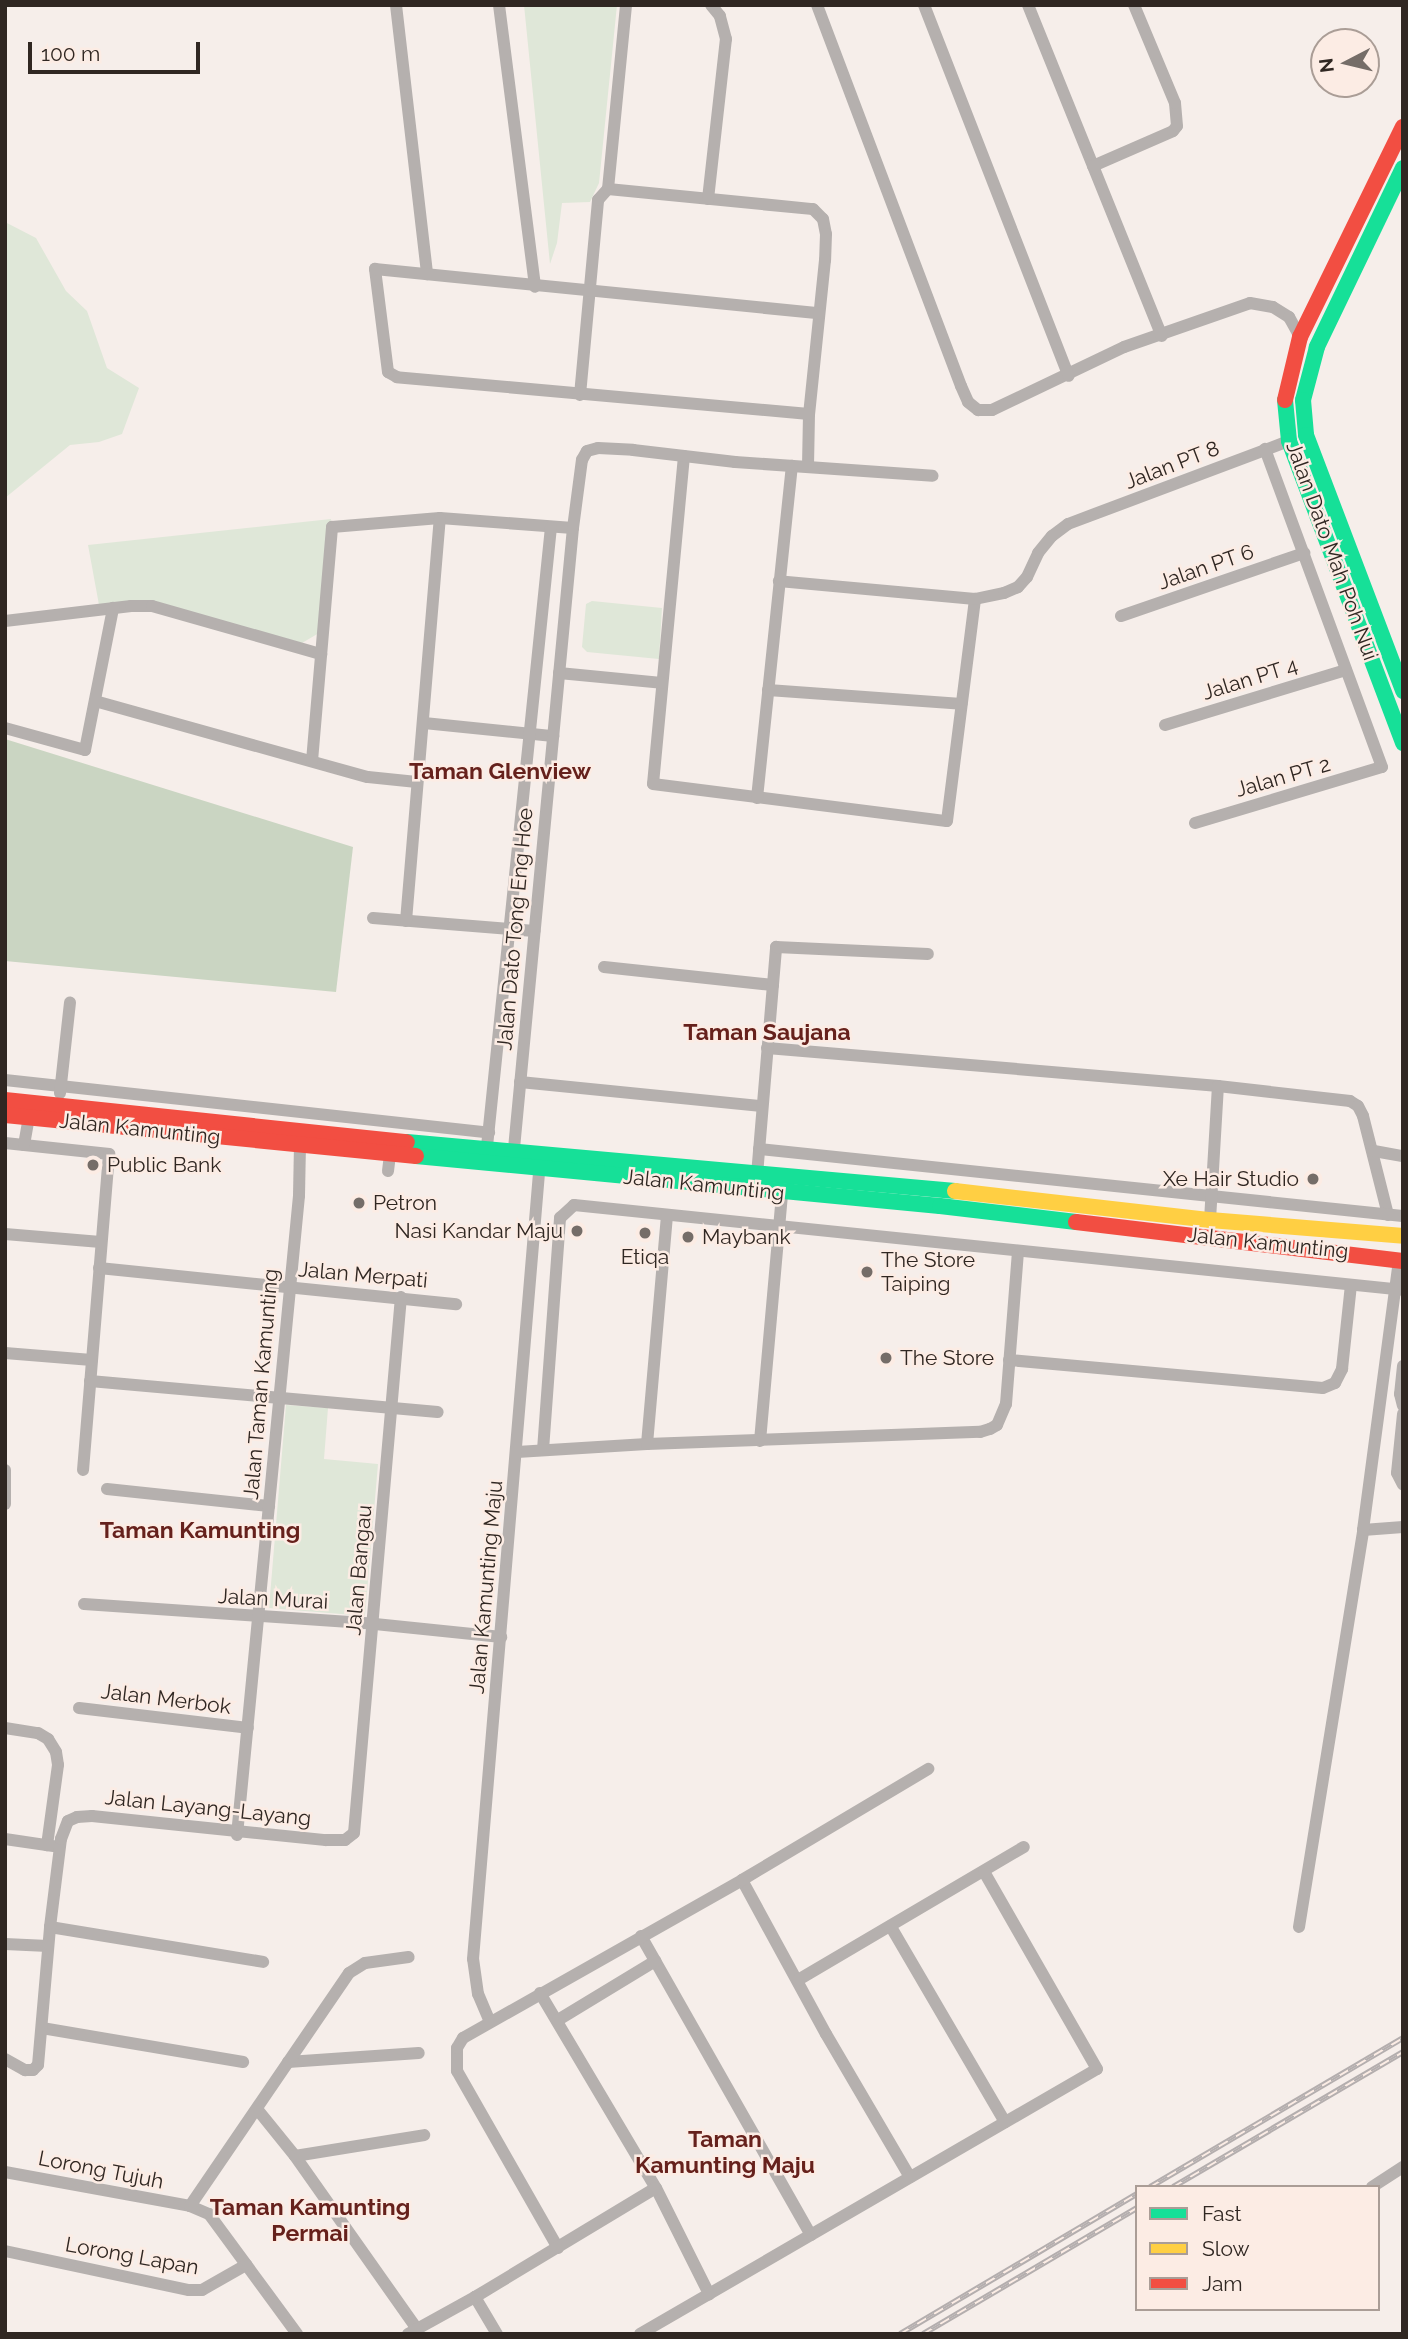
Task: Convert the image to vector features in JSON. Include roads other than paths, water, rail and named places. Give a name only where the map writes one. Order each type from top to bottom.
[{"type":"main road","name":"Jalan Dato Mah Poh Nui","points":[[1403,127],[1300,337],[1285,401],[1288,433],[1403,743]]},
{"type":"main road","name":"Jalan Dato Mah Poh Nui","points":[[1403,168],[1317,347],[1306,378],[1303,400],[1306,435],[1403,691]]},
{"type":"main road","points":[[1288,433],[1304,421]]},
{"type":"main road","name":"Jalan Kamunting","points":[[5,1100],[59,1104],[486,1157]]},
{"type":"main road","name":"Jalan Kamunting","points":[[5,1115],[390,1154],[486,1157],[942,1190],[1210,1220],[1403,1236]]},
{"type":"main road","name":"Jalan Kamunting","points":[[540,1161],[782,1193],[940,1206],[1401,1257]]},
{"type":"street","points":[[396,5],[427,274]]},
{"type":"street","points":[[499,5],[535,287]]},
{"type":"street","points":[[579,395],[598,200],[608,189],[626,5]]},
{"type":"street","points":[[708,199],[726,39],[720,16],[711,5]]},
{"type":"street","points":[[817,5],[968,402],[978,410],[992,410],[1069,376],[1124,347],[1162,336],[1250,303],[1273,307],[1289,317],[1300,337]]},
{"type":"street","points":[[924,5],[1069,376]]},
{"type":"street","points":[[1028,5],[1162,336]]},
{"type":"street","points":[[1093,166],[1173,131],[1177,126],[1175,103],[1134,5]]},
{"type":"street","points":[[608,189],[813,209],[823,219],[826,234],[809,414],[808,466]]},
{"type":"street","points":[[809,414],[397,377],[388,372],[375,270],[819,313]]},
{"type":"street","points":[[1289,317],[1309,317]]},
{"type":"street","name":"Jalan PT 8","points":[[975,599],[1018,587],[1027,577],[1038,553],[1068,524],[1265,449],[1288,433]]},
{"type":"street","name":"Jalan Dato Tong Eng Hoe","points":[[513,1159],[573,528],[582,460],[587,451],[598,448],[684,456]]},
{"type":"street","points":[[1265,449],[1346,670]]},
{"type":"street","points":[[779,581],[975,599],[947,821],[653,784],[684,456],[933,476]]},
{"type":"street","points":[[757,798],[792,466]]},
{"type":"street","points":[[313,761],[332,527],[440,518],[573,528]]},
{"type":"street","points":[[406,920],[440,518]]},
{"type":"street","points":[[486,1157],[551,527]]},
{"type":"street","name":"Jalan PT 6","points":[[1121,616],[1304,554]]},
{"type":"street","points":[[5,621],[152,606],[321,654]]},
{"type":"street","points":[[5,728],[85,750],[113,608]]},
{"type":"street","name":"Jalan PT 4","points":[[1165,726],[1346,670]]},
{"type":"street","name":"Jalan PT 2","points":[[1195,823],[1382,767],[1346,670]]},
{"type":"street","points":[[559,673],[662,683]]},
{"type":"street","points":[[768,690],[961,704]]},
{"type":"street","points":[[95,701],[368,777],[417,782]]},
{"type":"street","points":[[424,723],[553,736]]},
{"type":"street","points":[[373,918],[534,931]]},
{"type":"street","points":[[757,1175],[776,947],[928,954]]},
{"type":"street","points":[[604,967],[773,985]]},
{"type":"street","points":[[59,1104],[70,1003]]},
{"type":"street","points":[[767,1048],[1218,1086],[1350,1101],[1359,1106],[1363,1116],[1388,1215]]},
{"type":"street","points":[[5,1080],[489,1133]]},
{"type":"street","points":[[520,1082],[762,1106]]},
{"type":"street","points":[[1210,1220],[1218,1086]]},
{"type":"street","points":[[24,1145],[29,1117]]},
{"type":"street","points":[[5,1143],[109,1154],[83,1470]]},
{"type":"street","name":"Jalan Taman Kamunting","points":[[237,1832],[288,1287],[299,1196],[300,1146]]},
{"type":"street","points":[[759,1149],[1403,1216]]},
{"type":"street","points":[[1374,1152],[1403,1156]]},
{"type":"street","points":[[388,1171],[390,1154]]},
{"type":"street","name":"Jalan Kamunting Maju","points":[[490,2022],[478,1994],[473,1959],[540,1161]]},
{"type":"street","points":[[760,1441],[782,1193]]},
{"type":"street","points":[[543,1450],[561,1218],[573,1205],[1399,1290]]},
{"type":"street","points":[[647,1444],[667,1216]]},
{"type":"street","points":[[5,1234],[101,1242]]},
{"type":"street","points":[[517,1452],[647,1444],[981,1432],[997,1425],[1002,1415],[1018,1252]]},
{"type":"street","points":[[1299,1927],[1363,1530],[1399,1290],[1401,1257]]},
{"type":"street","name":"Jalan Merpati","points":[[99,1268],[456,1304]]},
{"type":"street","points":[[1009,1360],[1323,1388],[1335,1383],[1342,1369],[1351,1285]]},
{"type":"street","name":"Jalan Bangau","points":[[345,1840],[354,1833],[375,1624],[401,1297]]},
{"type":"street","points":[[5,1353],[92,1360]]},
{"type":"street","points":[[1403,1366],[1400,1394],[1403,1406]]},
{"type":"street","points":[[90,1381],[438,1412]]},
{"type":"street","points":[[1403,1414],[1397,1473],[1403,1485]]},
{"type":"street","points":[[1378,1421],[1401,1430]]},
{"type":"street","points":[[5,1470],[5,1504]]},
{"type":"street","points":[[107,1489],[269,1506]]},
{"type":"street","points":[[1363,1530],[1403,1527]]},
{"type":"street","name":"Jalan Murai","points":[[84,1604],[375,1624],[501,1637]]},
{"type":"street","name":"Jalan Merbok","points":[[79,1708],[248,1728]]},
{"type":"street","points":[[5,1728],[38,1734],[48,1740],[56,1752],[58,1765],[50,1927],[38,2065],[33,2070],[5,2059]]},
{"type":"street","points":[[558,2248],[457,2071],[457,2049],[463,2038],[742,1880],[929,1769]]},
{"type":"street","name":"Jalan Layang-Layang","points":[[53,1846],[68,1821],[77,1816],[345,1840]]},
{"type":"street","points":[[5,1839],[53,1846]]},
{"type":"street","points":[[798,1980],[1024,1847]]},
{"type":"street","points":[[640,2334],[1097,2069],[984,1872]]},
{"type":"street","points":[[742,1880],[910,2177]]},
{"type":"street","points":[[50,1927],[263,1962]]},
{"type":"street","points":[[891,1927],[1005,2122]]},
{"type":"street","points":[[641,1936],[811,2235]]},
{"type":"street","points":[[5,1944],[48,1946]]},
{"type":"street","points":[[297,2334],[219,2224],[209,2214],[190,2206],[349,1973],[365,1963],[409,1957]]},
{"type":"street","points":[[558,2020],[655,1961]]},
{"type":"street","points":[[540,1993],[656,2188],[709,2294]]},
{"type":"street","points":[[42,2028],[243,2062]]},
{"type":"street","points":[[288,2062],[419,2053]]},
{"type":"street","points":[[257,2109],[295,2156],[412,2331],[475,2297],[656,2188]]},
{"type":"street","points":[[295,2156],[424,2136]]},
{"type":"street","points":[[1375,2185],[1403,2167]]},
{"type":"street","name":"Lorong Tujuh","points":[[5,2172],[190,2206]]},
{"type":"street","name":"Lorong Lapan","points":[[5,2251],[188,2290],[202,2290],[246,2265]]},
{"type":"street","points":[[475,2297],[497,2334]]},
{"type":"railway","points":[[1153,2185],[1403,2038]]},
{"type":"railway","points":[[1176,2185],[1403,2052]]},
{"type":"railway","points":[[900,2334],[1135,2195]]},
{"type":"railway","points":[[923,2334],[1135,2209]]},
{"type":"place","name":"Public Bank","points":[[93,1165]]},
{"type":"place","name":"Xe Hair Studio","points":[[1313,1179]]},
{"type":"place","name":"Petron","points":[[359,1203]]},
{"type":"place","name":"Nasi Kandar Maju","points":[[577,1231]]},
{"type":"place","name":"Etiqa","points":[[645,1233]]},
{"type":"place","name":"Maybank","points":[[688,1237]]},
{"type":"place","name":"The Store Taiping","points":[[867,1272]]},
{"type":"place","name":"The Store","points":[[886,1358]]},
{"type":"district","name":"Taman Glenview","points":[[500,771]]},
{"type":"district","name":"Taman Saujana","points":[[767,1032]]},
{"type":"district","name":"Taman Kamunting","points":[[200,1530]]},
{"type":"district","name":"Taman Kamunting Maju","points":[[725,2152]]},
{"type":"district","name":"Taman Kamunting Permai","points":[[310,2220]]}]
